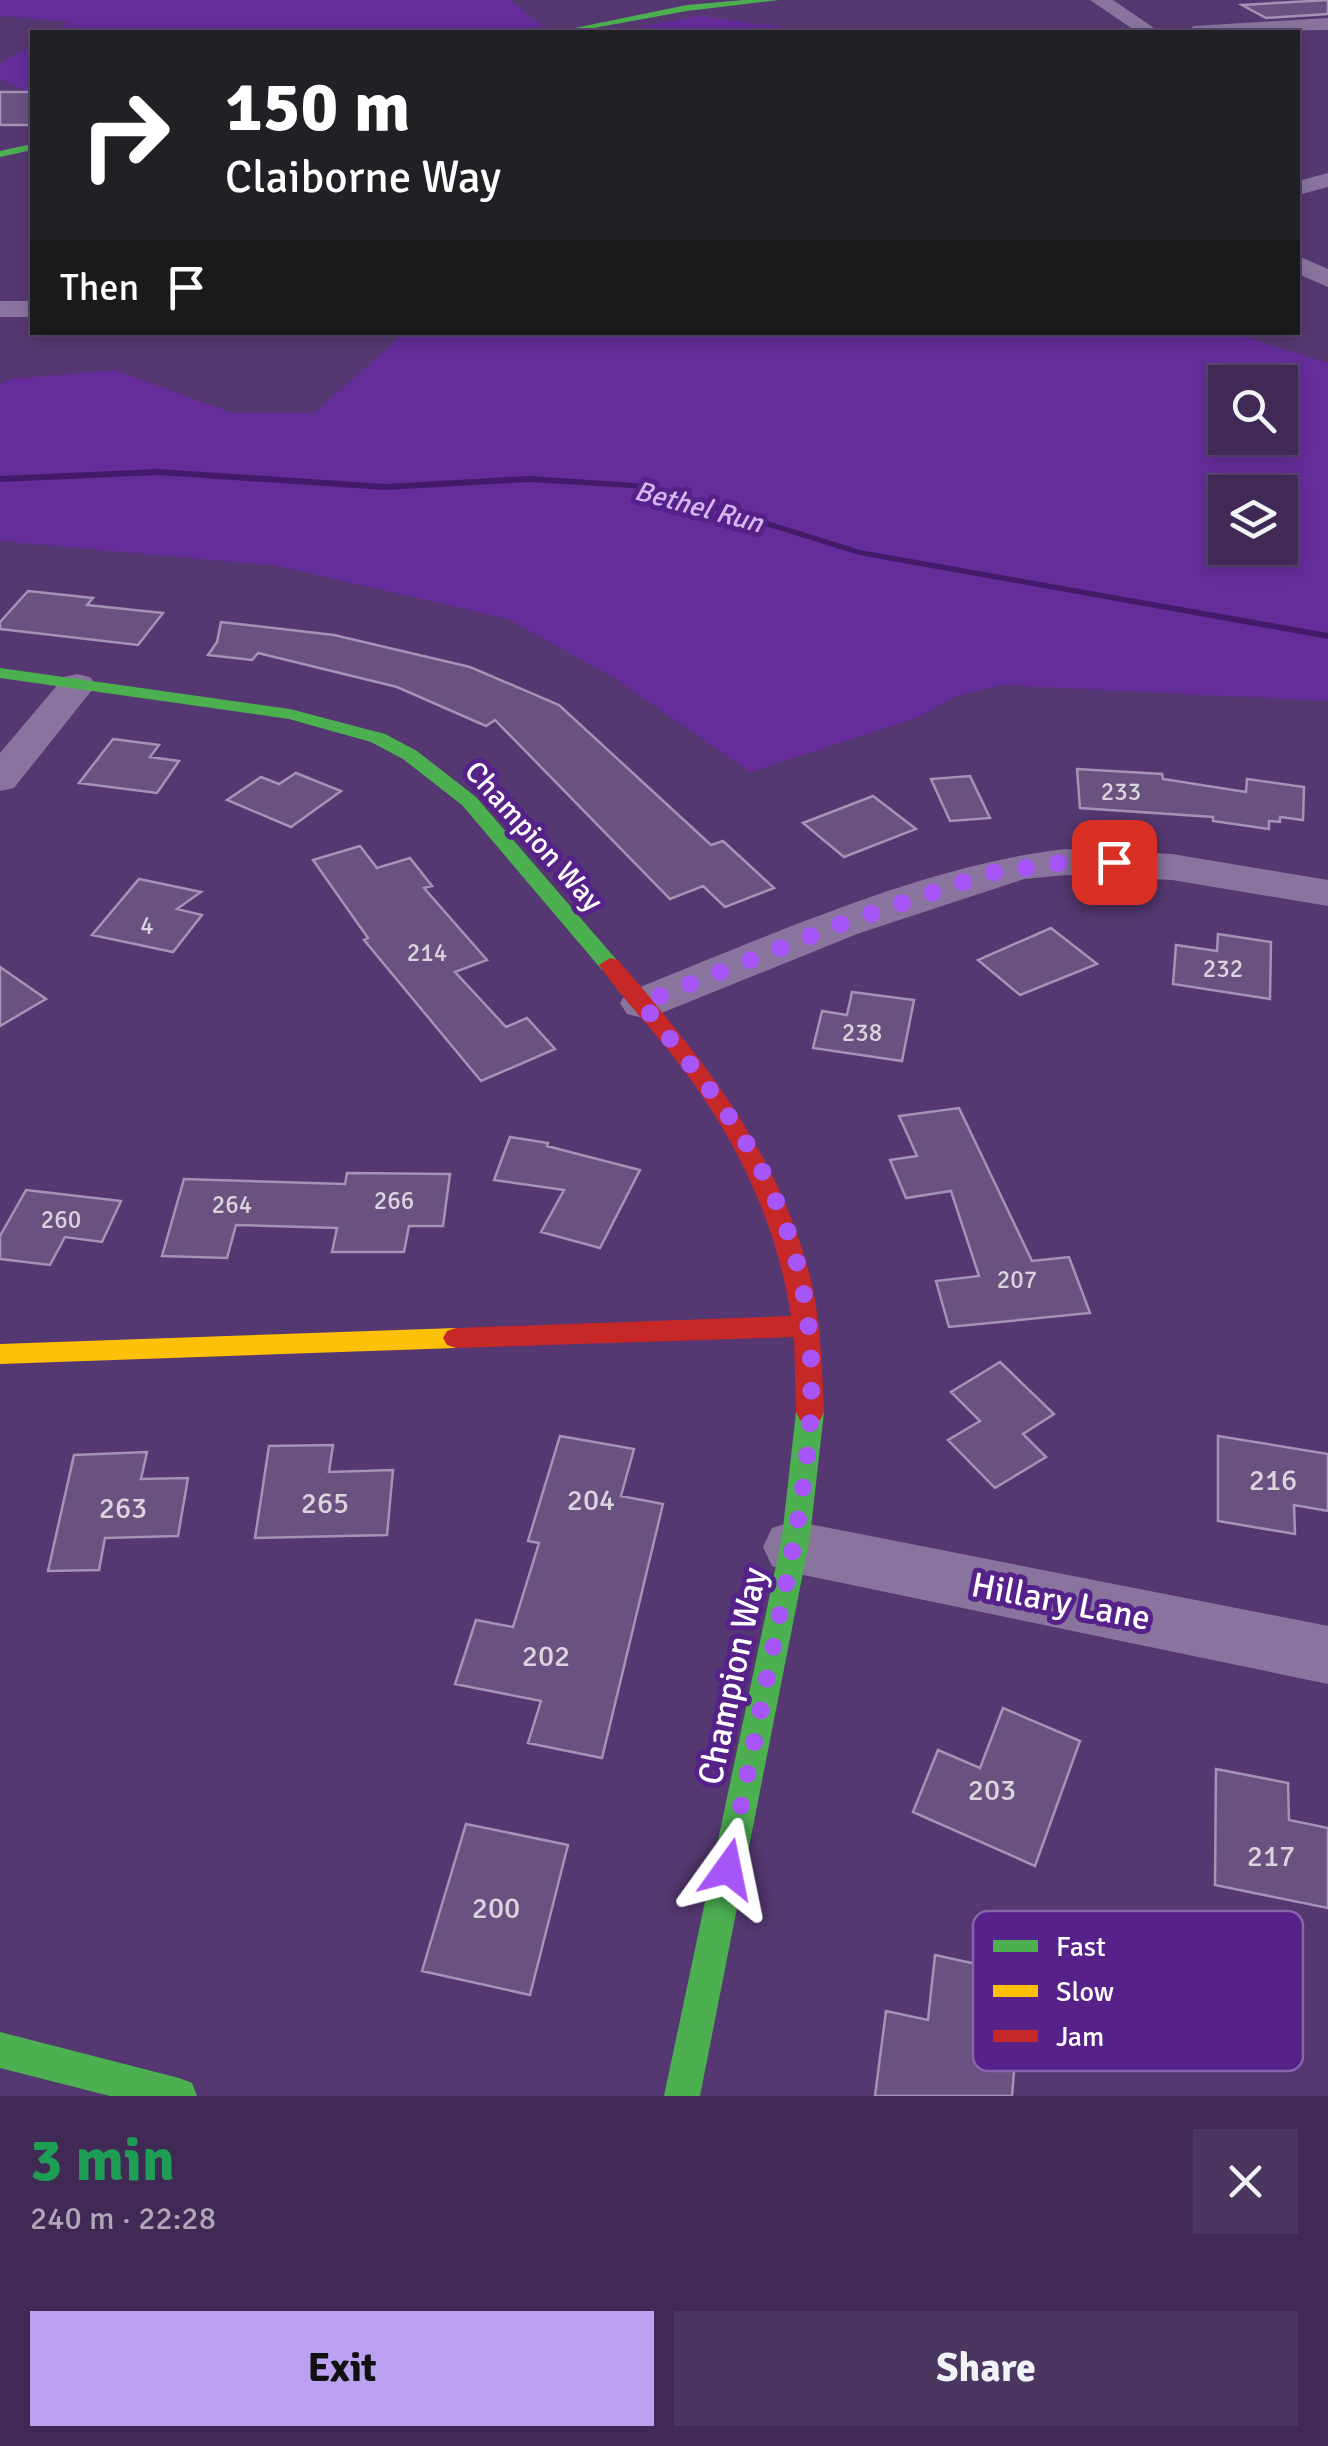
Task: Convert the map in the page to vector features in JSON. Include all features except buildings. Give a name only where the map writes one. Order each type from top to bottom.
[{"type":"street","points":[[569,30],[680,4],[774,0]]},
{"type":"street","points":[[1100,0],[1147,30]]},
{"type":"street","points":[[1228,30],[1328,24]]},
{"type":"street","points":[[0,154],[30,146]]},
{"type":"street","points":[[1300,187],[1328,180]]},
{"type":"street","points":[[1300,265],[1328,279]]},
{"type":"street","points":[[0,308],[30,309]]},
{"type":"street","name":"Champion Way","points":[[0,673],[278,711],[351,728],[402,750],[468,802],[642,1003],[742,1136],[765,1177],[799,1273],[808,1326],[813,1424],[794,1546],[682,2096]]},
{"type":"street","points":[[0,779],[77,685]]},
{"type":"street","points":[[642,1003],[841,924],[1019,866],[1114,862],[1172,867],[1328,893]]},
{"type":"street","points":[[0,1354],[808,1326]]},
{"type":"street","name":"Hillary Lane","points":[[794,1546],[1328,1654]]},
{"type":"street","points":[[0,2050],[179,2096]]},
{"type":"shaded area","points":[[0,0],[510,0],[543,26],[522,30],[57,30],[70,22],[0,16]]},
{"type":"shaded area","points":[[699,16],[807,30],[620,30]]},
{"type":"shaded area","points":[[30,46],[30,93],[0,79],[0,64]]},
{"type":"shaded area","points":[[403,335],[1239,335],[1328,363],[1328,701],[1002,685],[957,696],[917,718],[750,772],[614,678],[508,619],[278,566],[0,541],[0,384],[10,379],[115,370],[232,413],[314,413]]},
{"type":"waterway","name":"Bethel Run","points":[[0,479],[158,472],[385,487],[530,479],[649,487],[859,552],[1328,636]]},
{"type":"traffic: fast","points":[[571,30],[687,8],[774,0]]},
{"type":"traffic: fast","points":[[0,154],[30,147]]},
{"type":"traffic: fast","points":[[0,673],[290,714],[378,738],[410,755],[469,801],[610,965]]},
{"type":"traffic: fast","points":[[682,2096],[796,1537],[810,1412]]},
{"type":"traffic: fast","points":[[0,2050],[179,2096]]},
{"type":"traffic: slow","points":[[0,1354],[456,1338]]},
{"type":"traffic: jam","points":[[610,965],[693,1066],[758,1168],[781,1222],[798,1280],[808,1343],[810,1412]]},
{"type":"traffic: jam","points":[[456,1338],[807,1326]]},
{"type":"route","points":[[728,1869],[807,1475],[813,1424],[808,1326],[799,1273],[765,1177],[742,1136],[642,1003],[841,924],[990,873],[1019,866],[1114,862]]}]
